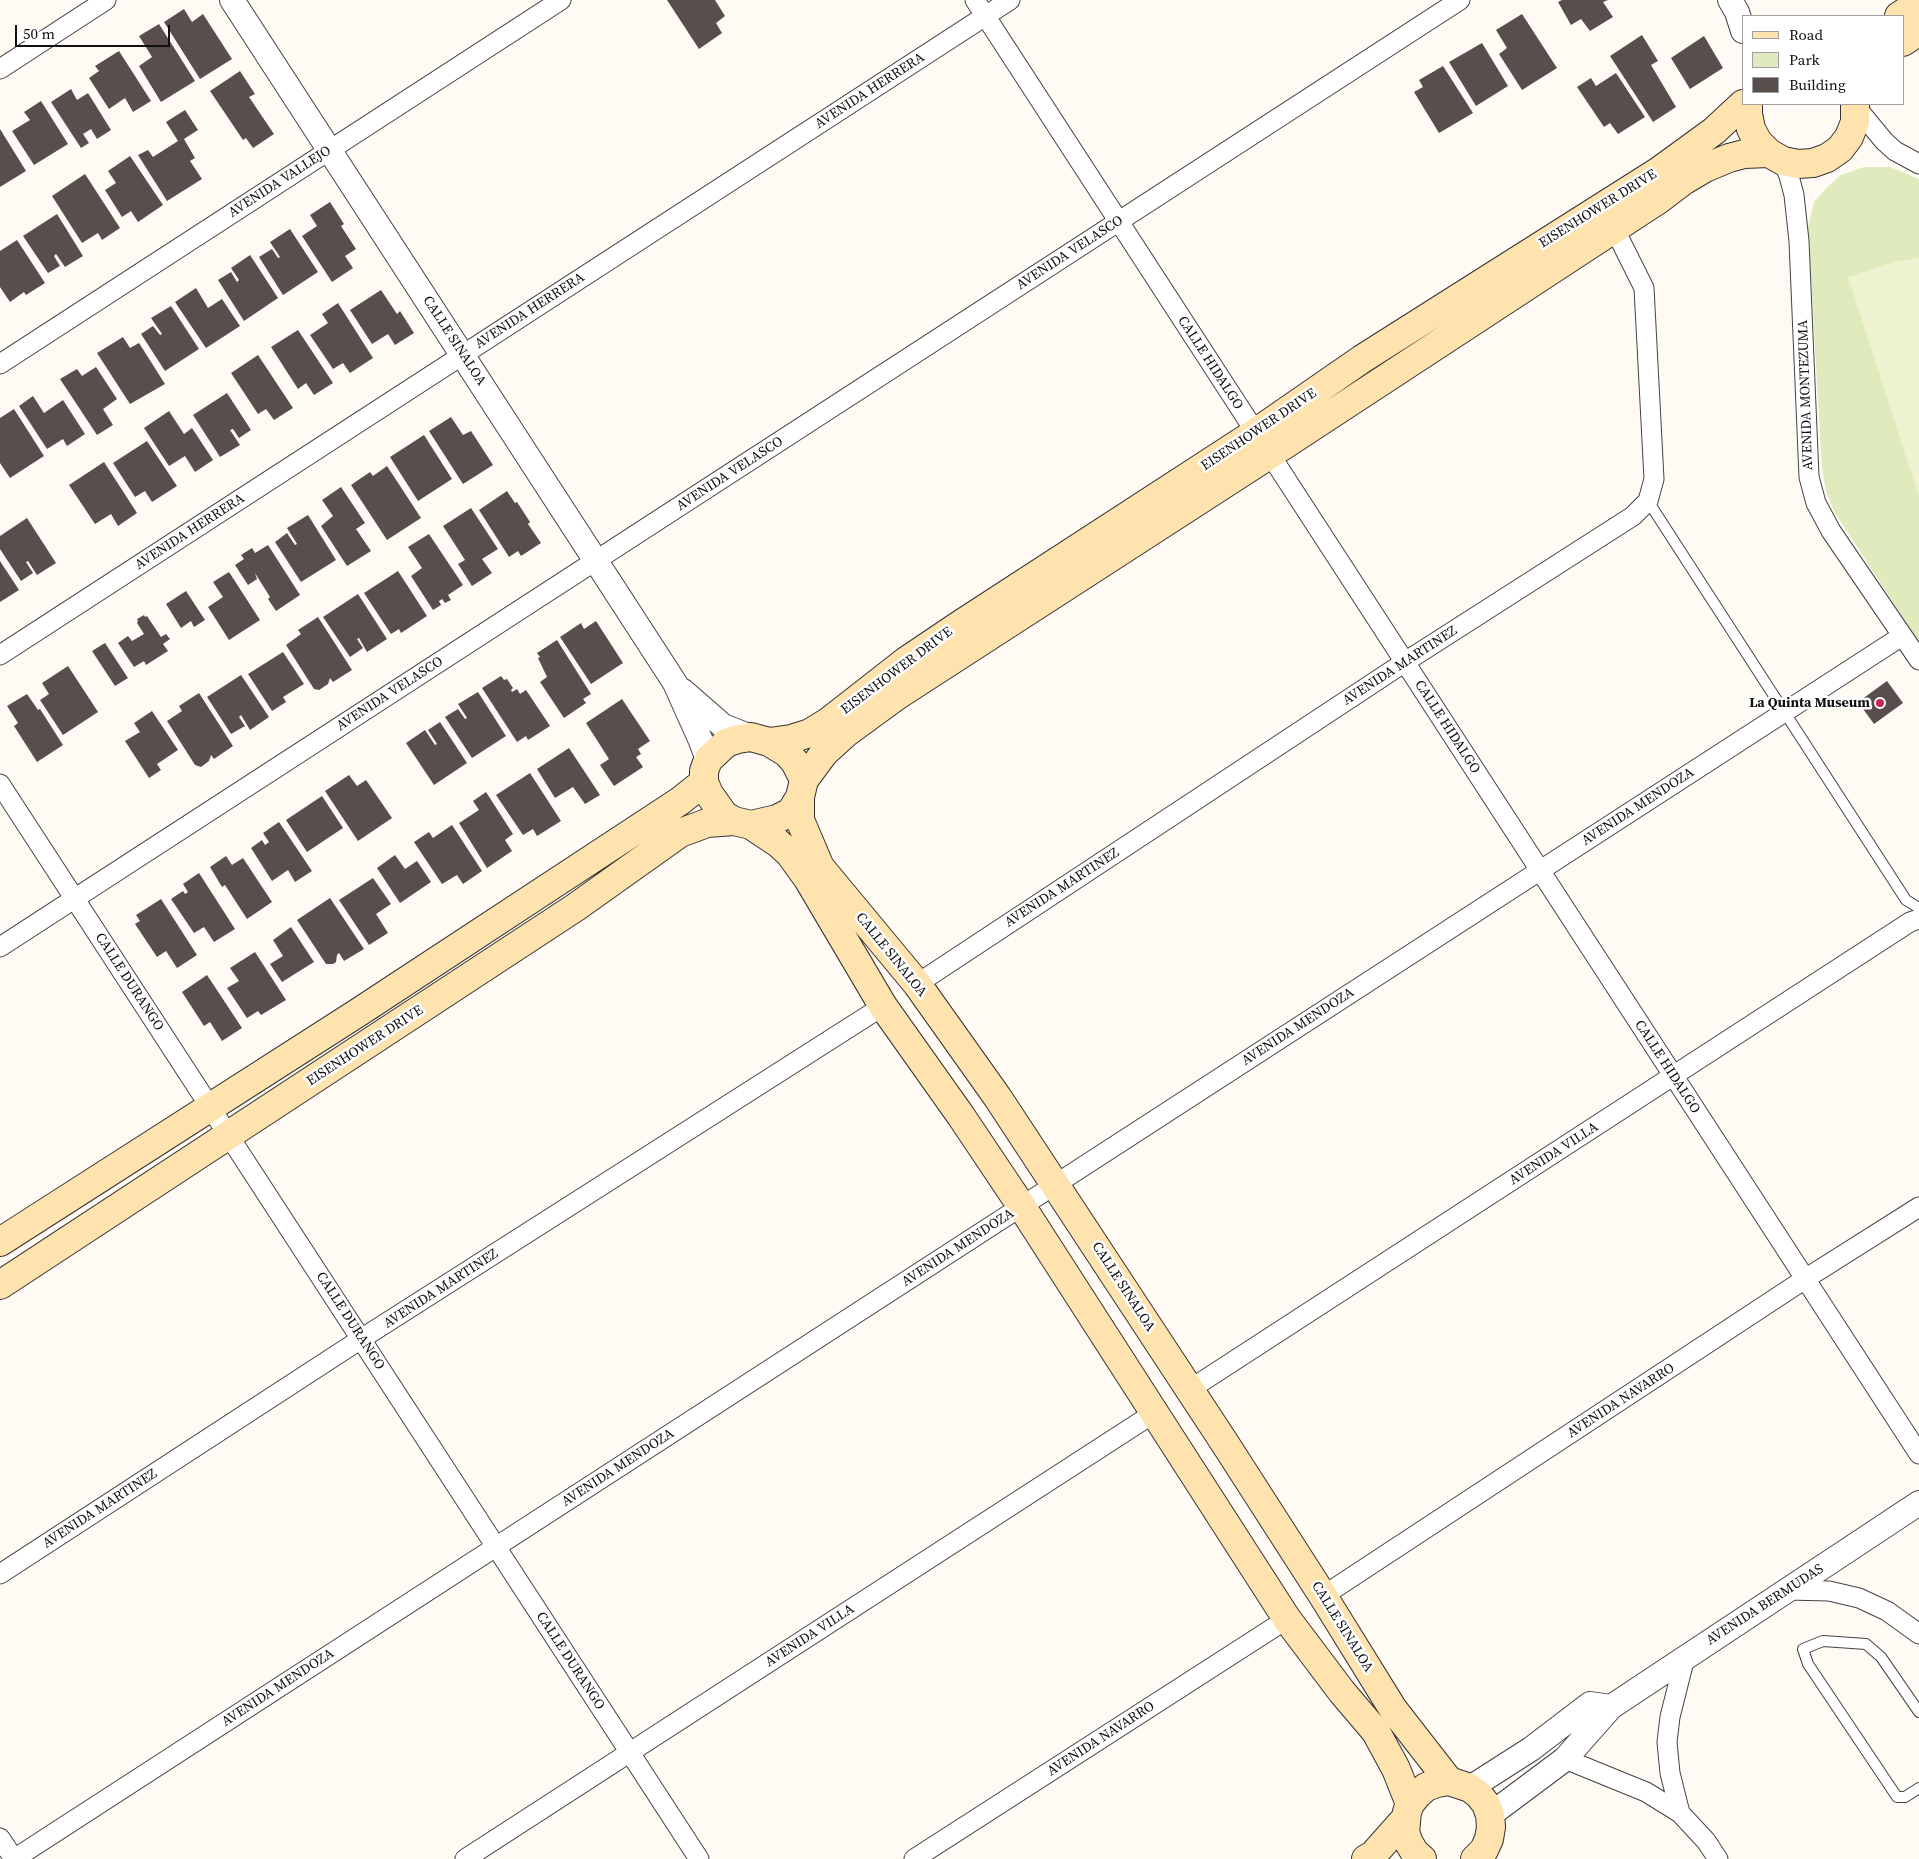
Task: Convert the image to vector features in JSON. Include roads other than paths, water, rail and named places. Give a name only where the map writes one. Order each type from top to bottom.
[{"type":"main road","points":[[1901,15],[1919,3]]},
{"type":"main road","points":[[1904,41],[1919,31]]},
{"type":"main road","name":"EISENHOWER DRIVE","points":[[802,788],[824,753],[898,695],[1262,444],[1362,359],[1659,171],[1714,131],[1742,105]]},
{"type":"main road","points":[[1748,105],[1751,129],[1758,142],[1776,157]]},
{"type":"main road","name":"EISENHOWER DRIVE","points":[[760,740],[791,739],[810,733],[828,722],[906,661],[1614,228],[1658,200],[1683,181],[1718,162],[1744,154],[1776,157],[1798,164],[1813,163],[1827,158],[1840,149],[1849,137],[1855,122],[1856,105]]},
{"type":"main road","points":[[0,1242],[211,1108],[680,801],[706,771],[726,743],[738,739],[760,740],[788,753],[798,766],[802,788],[790,812],[784,816],[764,823],[743,823],[724,814],[716,805],[706,771]]},
{"type":"main road","name":"CALLE SINALOA","points":[[802,788],[800,820],[820,867],[917,984],[1003,1105],[1323,1596],[1393,1709],[1459,1785],[1479,1795],[1486,1804],[1490,1815]]},
{"type":"main road","name":"EISENHOWER DRIVE","points":[[0,1285],[576,907],[680,833],[707,823],[743,823]]},
{"type":"main road","name":"CALLE SINALOA","points":[[743,823],[778,843],[790,854],[808,879],[883,1006],[961,1116],[1022,1207],[1288,1619],[1342,1692],[1376,1732],[1396,1769],[1407,1812],[1405,1832],[1409,1843],[1422,1859]]},
{"type":"main road","points":[[1366,1859],[1372,1855],[1407,1812],[1417,1795],[1426,1787],[1437,1783],[1459,1785]]},
{"type":"main road","points":[[1482,1856],[1490,1833],[1490,1815]]},
{"type":"street","points":[[0,69],[106,0]]},
{"type":"street","name":"CALLE SINALOA","points":[[232,0],[675,683],[701,741],[706,771]]},
{"type":"street","name":"AVENIDA VALLEJO","points":[[0,364],[561,0]]},
{"type":"street","name":"AVENIDA HERRERA","points":[[0,655],[463,355],[980,8],[1010,0]]},
{"type":"street","name":"AVENIDA VELASCO","points":[[0,947],[1460,0]]},
{"type":"street","name":"CALLE HIDALGO","points":[[980,8],[1919,1454]]},
{"type":"street","points":[[1856,105],[1884,142],[1919,164]]},
{"type":"street","name":"AVENIDA MONTEZUMA","points":[[1776,157],[1789,176],[1794,195],[1799,241],[1809,477],[1816,503],[1831,530],[1919,660]]},
{"type":"street","points":[[1614,228],[1644,288],[1654,479],[1648,501]]},
{"type":"street","name":"AVENIDA MARTINEZ","points":[[917,984],[1405,662],[1633,516],[1648,501]]},
{"type":"street","name":"AVENIDA MENDOZA","points":[[14,1859],[1902,636]]},
{"type":"street","name":"CALLE SINALOA","points":[[675,683],[698,706],[723,726],[760,740]]},
{"type":"street","name":"CALLE DURANGO","points":[[0,784],[699,1859]]},
{"type":"street","name":"AVENIDA VILLA","points":[[1189,1390],[1910,922],[1919,918]]},
{"type":"street","name":"AVENIDA MARTINEZ","points":[[0,1574],[883,1006]]},
{"type":"street","name":"AVENIDA NAVARRO","points":[[1323,1596],[1919,1207]]},
{"type":"street","name":"AVENIDA VILLA","points":[[465,1859],[1154,1413]]},
{"type":"street","name":"AVENIDA BERMUDAS","points":[[1490,1815],[1566,1759],[1611,1707],[1919,1503]]},
{"type":"street","points":[[1788,1590],[1829,1591],[1859,1598],[1887,1611],[1919,1634]]},
{"type":"street","name":"AVENIDA NAVARRO","points":[[914,1859],[1288,1619]]},
{"type":"street","points":[[1680,1813],[1670,1773],[1667,1742],[1670,1717],[1685,1657]]},
{"type":"street","points":[[1459,1785],[1531,1749],[1590,1704],[1611,1707]]},
{"type":"street","points":[[1566,1759],[1646,1792],[1680,1813],[1706,1841],[1718,1859]]},
{"type":"street","points":[[0,1838],[14,1859]]},
{"type":"lane","points":[[1648,501],[1906,900],[1919,908]]},
{"type":"lane","points":[[1919,1712],[1881,1658],[1866,1644],[1823,1641],[1803,1649],[1808,1664],[1897,1797],[1905,1797],[1919,1788]]},
{"type":"place","name":"La Quinta Museum","points":[[1880,703]]}]
